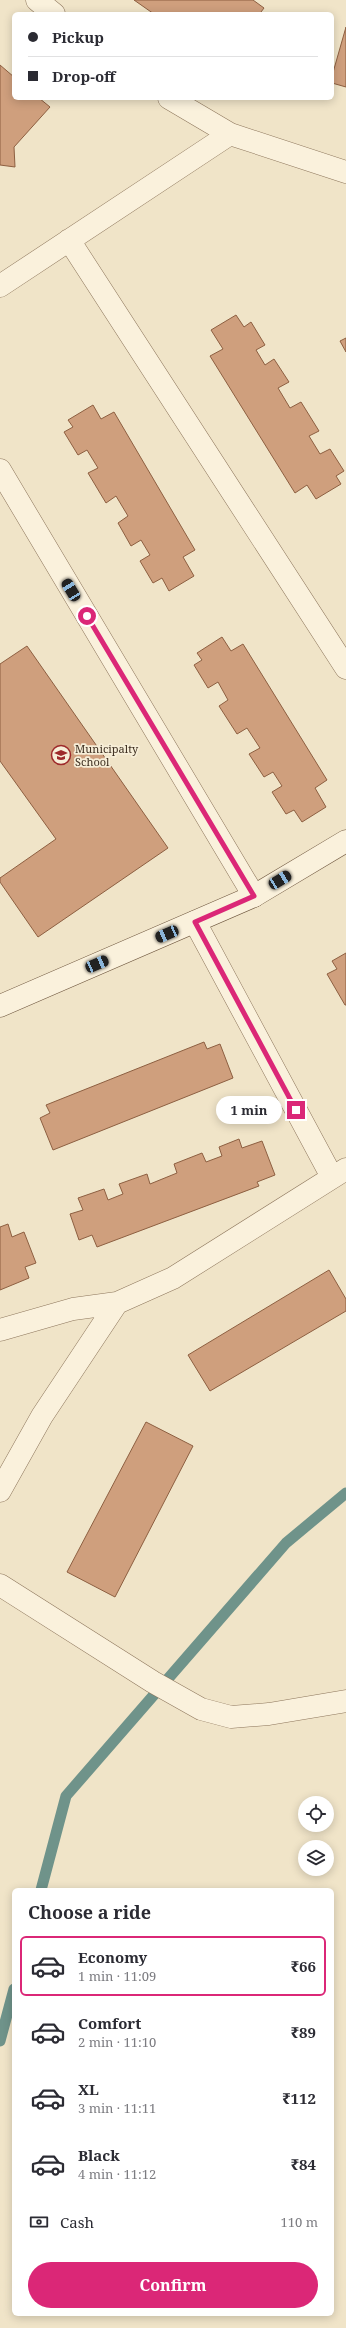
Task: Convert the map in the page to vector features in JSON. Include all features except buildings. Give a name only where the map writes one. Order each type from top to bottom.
[{"type":"street","points":[[37,0],[52,12]]},
{"type":"street","points":[[172,100],[230,134],[346,172]]},
{"type":"street","points":[[0,286],[230,134]]},
{"type":"street","points":[[69,240],[346,668]]},
{"type":"street","points":[[0,470],[254,896]]},
{"type":"street","points":[[0,1006],[254,896],[346,841]]},
{"type":"street","points":[[0,1330],[73,1309],[117,1302],[173,1278],[339,1173],[195,922]]},
{"type":"street","points":[[0,1491],[42,1416],[117,1302]]},
{"type":"street","points":[[0,1585],[153,1682],[201,1709],[231,1717],[269,1714],[346,1701]]},
{"type":"waterway","points":[[42,1888],[66,1796],[286,1543],[346,1493]]},
{"type":"waterway","points":[[0,2041],[12,1996]]},
{"type":"place","name":"Municipalty School","points":[[61,755]]},
{"type":"route","points":[[87,616],[254,896],[195,922],[296,1110]]}]
